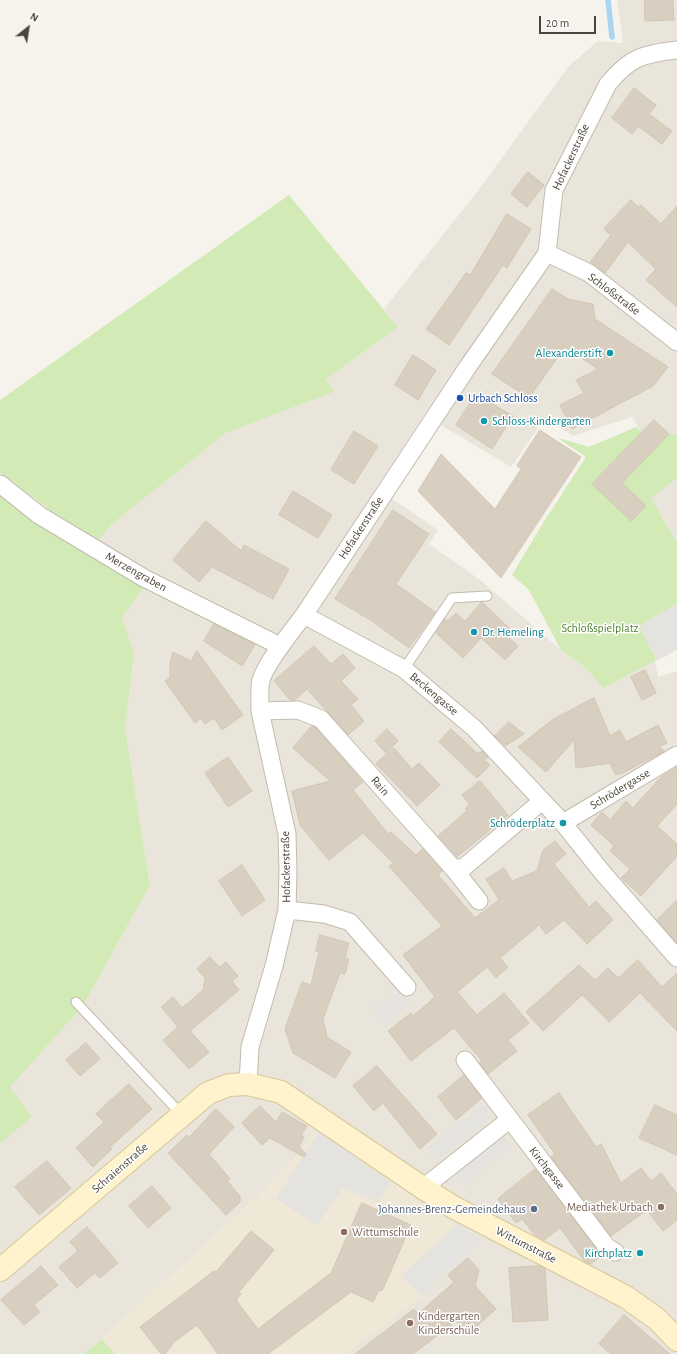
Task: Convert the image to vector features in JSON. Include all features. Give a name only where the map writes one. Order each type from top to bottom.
[{"type":"street","name":"Hofackerstraße","points":[[248,1084],[250,1047],[274,966],[287,910],[287,834],[260,711],[259,697],[262,679],[280,646],[304,615],[467,368],[547,253],[554,190],[608,84],[620,70],[640,56],[677,50]]},
{"type":"street","name":"Schloßstraße","points":[[547,253],[589,273],[677,342]]},
{"type":"street","name":"Merzengraben","points":[[0,484],[39,515],[144,578],[280,646]]},
{"type":"street","name":"Beckengasse","points":[[304,615],[404,669],[474,728],[563,823],[602,872],[677,958]]},
{"type":"street","name":"Rain","points":[[260,711],[298,710],[321,719],[453,868],[479,901]]},
{"type":"street","name":"Schrödergasse","points":[[563,823],[677,755]]},
{"type":"street","points":[[453,868],[463,868],[542,801]]},
{"type":"street","points":[[287,910],[324,914],[350,922],[407,987]]},
{"type":"street","name":"Kirchgasse","points":[[465,1060],[509,1120],[607,1247],[615,1252]]},
{"type":"street","name":"Schraienstraße","points":[[0,1270],[181,1114],[208,1093],[229,1086],[248,1084]]},
{"type":"street","name":"Wittumstraße","points":[[248,1084],[281,1092],[455,1208],[626,1297],[657,1319],[677,1340]]},
{"type":"street","points":[[423,1188],[509,1120]]},
{"type":"lane","points":[[404,669],[452,598],[487,596]]},
{"type":"lane","points":[[76,1002],[181,1114]]},
{"type":"shaded area","points":[[617,0],[677,0],[677,543],[651,498],[631,521],[592,483],[641,433],[632,417],[573,436],[545,418],[511,467],[441,425],[426,412],[376,488],[438,530],[429,544],[479,579],[561,650],[586,668],[603,688],[655,661],[658,677],[677,671],[677,1354],[344,1354],[421,1296],[482,1240],[427,1209],[320,1124],[298,1155],[264,1191],[102,1339],[83,1354],[0,1354],[0,1144],[32,1117],[9,1087],[83,1006],[150,885],[125,729],[134,653],[122,617],[153,574],[99,540],[111,525],[226,433],[334,392],[326,379],[398,327],[384,309],[477,192],[569,66],[598,41],[623,43]]},
{"type":"shaded area","points":[[677,604],[677,650],[657,660],[639,626]]},
{"type":"shaded area","points":[[400,992],[410,1005],[384,1024],[372,1010]]},
{"type":"shaded area","points":[[483,1105],[492,1117],[437,1160],[427,1148]]},
{"type":"shaded area","name":"Wittumschule","points":[[320,1124],[427,1209],[482,1240],[421,1296],[344,1354],[115,1354],[102,1339],[264,1191],[298,1155]]},
{"type":"shaded area","points":[[319,1131],[390,1182],[378,1202],[343,1188],[317,1225],[276,1199]]},
{"type":"shaded area","points":[[500,1134],[511,1146],[466,1185],[455,1172]]},
{"type":"shaded area","points":[[457,1224],[482,1240],[421,1296],[401,1276]]},
{"type":"green space","points":[[289,195],[398,327],[326,379],[334,392],[226,433],[111,525],[99,540],[51,511],[0,473],[0,400]]},
{"type":"green space","name":"Schloßspielplatz","points":[[636,427],[642,433],[592,483],[631,521],[646,506],[622,483],[669,434],[677,435],[677,478],[651,498],[677,543],[677,604],[639,626],[657,660],[603,688],[586,668],[561,650],[529,590],[512,575],[543,523],[586,457],[559,438],[589,447]]},
{"type":"green space","points":[[0,488],[146,585],[122,617],[134,653],[125,729],[150,885],[83,1006],[10,1087],[32,1117],[0,1144]]},
{"type":"green space","points":[[102,1339],[115,1354],[83,1354]]},
{"type":"building","points":[[645,0],[673,0],[674,20],[645,21]]},
{"type":"building","points":[[634,88],[656,105],[649,114],[672,131],[662,144],[638,126],[632,134],[612,118]]},
{"type":"building","points":[[528,172],[544,185],[527,207],[511,194]]},
{"type":"building","points":[[631,200],[638,207],[641,205],[661,224],[677,206],[677,307],[646,280],[656,269],[628,242],[605,273],[590,262],[611,235],[604,229]]},
{"type":"building","points":[[507,214],[531,229],[507,268],[503,265],[449,345],[426,329],[466,273],[470,275]]},
{"type":"building","name":"Alexanderstift","points":[[552,289],[568,299],[593,304],[595,319],[668,367],[653,386],[572,429],[560,405],[584,393],[576,380],[598,369],[565,347],[529,398],[492,374]]},
{"type":"building","points":[[413,355],[436,370],[418,400],[395,385]]},
{"type":"building","name":"Schloss-Kindergarten","points":[[476,394],[513,416],[492,449],[456,425]]},
{"type":"building","points":[[654,420],[669,434],[622,483],[646,506],[631,521],[592,484]]},
{"type":"building","points":[[540,430],[581,457],[501,578],[418,491],[441,454],[495,509],[521,469],[517,466]]},
{"type":"building","points":[[354,431],[378,446],[354,484],[331,470]]},
{"type":"building","points":[[293,491],[332,515],[318,538],[279,515]]},
{"type":"building","points":[[393,510],[429,534],[396,584],[435,612],[409,648],[372,621],[335,599]]},
{"type":"building","points":[[206,521],[241,551],[244,545],[289,569],[273,599],[212,567],[199,582],[173,560]]},
{"type":"building","name":"Dr. Hemeling","points":[[482,602],[512,631],[507,636],[518,646],[505,660],[481,638],[463,658],[436,633],[445,619],[448,621],[456,613],[465,621]]},
{"type":"building","points":[[214,624],[255,645],[242,666],[204,641]]},
{"type":"building","points":[[314,646],[331,664],[343,654],[355,668],[341,681],[358,699],[351,705],[364,721],[348,735],[307,689],[295,700],[290,700],[274,681]]},
{"type":"building","points":[[197,651],[243,715],[222,730],[214,718],[205,724],[201,718],[195,723],[165,681],[170,678],[170,663],[173,652],[191,661]]},
{"type":"building","points":[[645,670],[656,693],[642,700],[631,677]]},
{"type":"building","points":[[594,698],[610,736],[620,730],[626,742],[658,725],[667,743],[659,747],[664,751],[621,774],[615,774],[610,763],[576,768],[574,740],[546,772],[518,747],[552,720]]},
{"type":"building","points":[[509,722],[524,734],[505,746],[495,736]]},
{"type":"building","points":[[312,726],[315,727],[363,782],[353,790],[388,834],[391,832],[416,855],[423,849],[442,871],[438,875],[475,918],[499,900],[486,879],[504,868],[512,881],[537,871],[543,850],[555,841],[566,854],[554,864],[589,907],[596,901],[613,920],[587,944],[564,920],[546,934],[539,925],[500,958],[508,967],[496,978],[487,967],[457,992],[477,1015],[504,993],[529,1023],[508,1040],[517,1051],[488,1074],[479,1063],[482,1061],[454,1028],[411,1061],[388,1031],[411,1013],[413,1016],[435,997],[403,955],[442,926],[389,866],[393,863],[363,833],[329,860],[300,825],[292,791],[330,781],[293,748]]},
{"type":"building","points":[[387,729],[398,741],[386,753],[375,741]]},
{"type":"building","points":[[451,729],[478,754],[482,751],[488,757],[484,760],[490,765],[477,778],[439,742]]},
{"type":"building","points":[[394,748],[412,769],[419,763],[440,785],[417,806],[376,764]]},
{"type":"building","points":[[228,757],[252,791],[228,807],[205,773]]},
{"type":"building","points":[[677,767],[677,804],[657,826],[677,844],[677,856],[641,896],[621,878],[630,869],[610,851],[614,846],[591,825],[602,812],[610,820],[626,801],[633,808],[662,776]]},
{"type":"building","points":[[480,781],[508,815],[457,857],[438,836],[467,811],[465,809],[470,805],[462,795]]},
{"type":"building","points":[[242,865],[265,900],[242,916],[219,881]]},
{"type":"building","points":[[677,900],[677,943],[657,920]]},
{"type":"building","points":[[320,935],[349,943],[345,958],[349,959],[345,974],[340,973],[323,1019],[327,1037],[351,1052],[335,1078],[293,1053],[285,1029],[302,982],[311,985],[319,952],[316,951]]},
{"type":"building","points":[[210,957],[220,967],[226,962],[238,976],[232,981],[239,990],[190,1031],[209,1052],[189,1069],[163,1040],[178,1027],[161,1007],[173,997],[182,1008],[203,990],[205,978],[197,969]]},
{"type":"building","points":[[638,960],[662,987],[677,973],[677,1031],[640,993],[609,1022],[582,995],[543,1031],[526,1012],[579,965],[595,980],[608,968],[618,978]]},
{"type":"building","points":[[86,1043],[100,1059],[80,1076],[66,1060]]},
{"type":"building","points":[[377,1066],[437,1134],[420,1149],[383,1103],[374,1111],[353,1086]]},
{"type":"building","points":[[464,1075],[482,1098],[456,1120],[438,1097]]},
{"type":"building","points":[[129,1084],[152,1109],[110,1147],[112,1149],[93,1167],[76,1148],[104,1122],[96,1114]]},
{"type":"building","points":[[559,1093],[596,1147],[601,1144],[621,1183],[641,1168],[651,1181],[661,1173],[677,1194],[677,1220],[663,1231],[647,1210],[611,1236],[551,1157],[555,1154],[528,1115]]},
{"type":"building","points":[[655,1105],[677,1115],[677,1155],[639,1138]]},
{"type":"building","points":[[260,1106],[276,1122],[282,1112],[307,1126],[301,1135],[304,1137],[299,1146],[306,1154],[304,1157],[270,1138],[262,1145],[242,1123]]},
{"type":"building","points":[[216,1109],[234,1127],[209,1154],[230,1179],[227,1181],[240,1196],[240,1202],[226,1215],[168,1153],[187,1135],[189,1137]]},
{"type":"building","points":[[47,1161],[71,1188],[39,1215],[15,1187]]},
{"type":"building","name":"Johannes-Brenz-Gemeindehaus","points":[[535,1169],[602,1256],[590,1264],[585,1262],[560,1228],[544,1240],[535,1235],[522,1219],[516,1223],[498,1199]]},
{"type":"building","points":[[152,1186],[171,1208],[148,1228],[129,1206]]},
{"type":"building","points":[[362,1203],[411,1225],[382,1291],[379,1290],[373,1302],[351,1292],[268,1354],[218,1354],[197,1325],[174,1342],[165,1354],[161,1354],[140,1327],[214,1271],[216,1272],[251,1231],[274,1250],[239,1292],[241,1294],[236,1300],[258,1329],[331,1273]]},
{"type":"building","points":[[87,1227],[118,1263],[100,1278],[95,1273],[77,1288],[59,1267],[78,1251],[70,1242]]},
{"type":"building","points":[[468,1258],[479,1270],[475,1286],[496,1309],[468,1334],[456,1321],[413,1354],[355,1354],[414,1309],[418,1314],[454,1282],[448,1275]]},
{"type":"building","points":[[41,1266],[58,1285],[34,1305],[40,1312],[24,1325],[1,1300]]},
{"type":"building","points":[[540,1266],[545,1269],[548,1320],[513,1322],[509,1268]]},
{"type":"building","points":[[624,1315],[670,1354],[611,1354],[599,1344]]},
{"type":"waterway","points":[[608,0],[612,37]]},
{"type":"place","name":"Alexanderstift","points":[[610,353]]},
{"type":"place","name":"Urbach Schloss","points":[[460,398]]},
{"type":"place","name":"Schloss-Kindergarten","points":[[484,421]]},
{"type":"place","name":"Dr. Hemeling","points":[[474,632]]},
{"type":"place","name":"Schröderplatz","points":[[563,823]]},
{"type":"place","name":"Mediathek Urbach","points":[[661,1207]]},
{"type":"place","name":"Johannes-Brenz-Gemeindehaus","points":[[534,1209]]},
{"type":"place","name":"Wittumschule","points":[[344,1232]]},
{"type":"place","name":"Kirchplatz","points":[[640,1253]]},
{"type":"place","name":"Kindergarten Kinderschüle","points":[[410,1323]]}]
